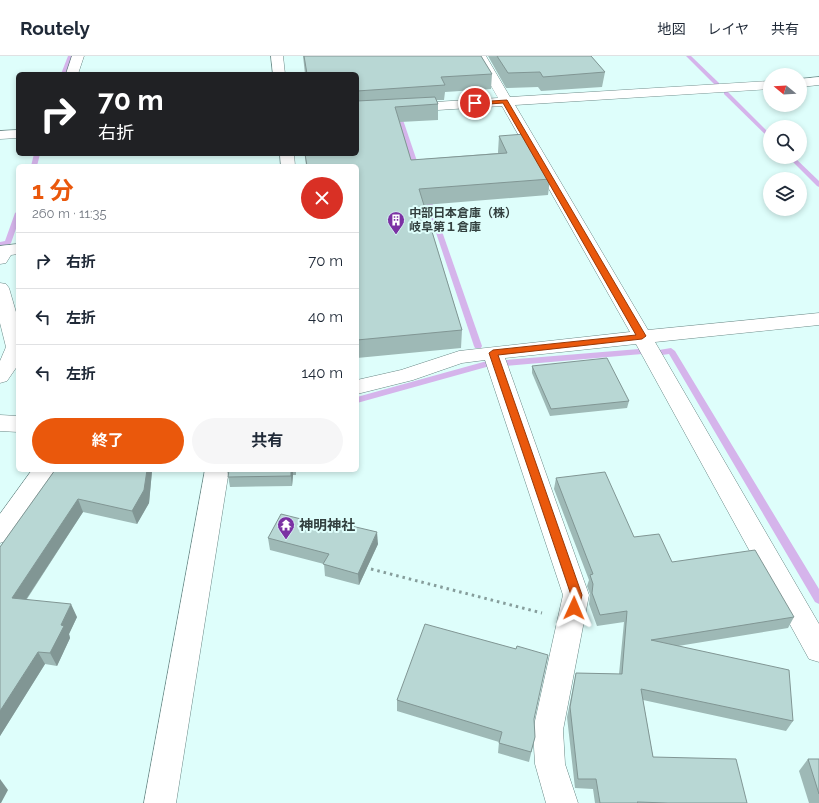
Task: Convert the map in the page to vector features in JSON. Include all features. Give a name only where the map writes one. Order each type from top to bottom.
[{"type":"street","points":[[73,72],[78,56]]},
{"type":"street","points":[[277,56],[279,72]]},
{"type":"street","points":[[480,56],[642,336],[819,650]]},
{"type":"street","points":[[807,82],[819,81]]},
{"type":"street","points":[[359,111],[763,84]]},
{"type":"street","points":[[0,135],[16,134]]},
{"type":"street","points":[[0,259],[4,250],[16,249]]},
{"type":"street","points":[[0,288],[16,347],[10,362],[0,376]]},
{"type":"street","points":[[359,387],[406,375],[459,357],[642,336],[819,319]]},
{"type":"street","points":[[493,353],[576,595],[572,621],[548,730],[550,764],[562,803]]},
{"type":"street","points":[[0,423],[16,424]]},
{"type":"street","points":[[0,533],[44,472]]},
{"type":"street","points":[[160,803],[217,472]]},
{"type":"path","points":[[370,569],[572,621]]},
{"type":"building","points":[[304,56],[481,56],[492,74],[441,77],[445,85],[359,91],[359,72],[307,72]]},
{"type":"building","points":[[497,56],[591,56],[605,72],[543,77],[540,72],[508,73]]},
{"type":"building","name":"中部日本倉庫（株） 岐阜第１倉庫","points":[[435,97],[438,104],[395,107],[411,160],[507,153],[499,136],[525,134],[550,179],[419,189],[462,330],[359,340],[359,164],[307,164],[305,156],[359,156],[359,101]]},
{"type":"building","points":[[607,358],[629,401],[551,409],[532,366]]},
{"type":"building","points":[[54,472],[147,472],[144,490],[132,511],[78,499],[12,598],[71,604],[61,625],[64,626],[50,653],[38,652],[0,711],[0,547]]},
{"type":"building","points":[[229,472],[291,472],[291,476],[228,477]]},
{"type":"building","points":[[605,472],[634,537],[659,534],[672,562],[755,550],[794,617],[651,640],[789,670],[793,721],[641,689],[653,757],[736,759],[747,803],[600,803],[596,779],[578,779],[570,707],[576,673],[622,674],[627,611],[600,615],[592,593],[593,584],[590,575],[593,574],[556,478]]},
{"type":"building","points":[[281,514],[341,529],[343,524],[377,532],[358,574],[323,564],[329,554],[268,538]]},
{"type":"building","points":[[425,624],[516,649],[517,646],[548,655],[534,719],[535,737],[531,752],[499,743],[502,732],[397,700]]},
{"type":"building","points":[[808,759],[819,759],[819,794]]},
{"type":"waterway","points":[[65,72],[70,56]]},
{"type":"waterway","points":[[688,56],[717,84]]},
{"type":"waterway","points":[[726,93],[763,130]]},
{"type":"waterway","points":[[398,114],[417,170]]},
{"type":"waterway","points":[[34,164],[36,156]]},
{"type":"waterway","points":[[798,164],[819,185]]},
{"type":"waterway","points":[[426,194],[478,346]]},
{"type":"waterway","points":[[0,244],[8,243],[16,219]]},
{"type":"waterway","points":[[662,352],[671,351],[819,599]]},
{"type":"waterway","points":[[506,363],[639,352]]},
{"type":"waterway","points":[[359,399],[487,364]]},
{"type":"place","name":"中部日本倉庫（株） 岐阜第１倉庫","points":[[396,235]]},
{"type":"place","name":"神明神社","points":[[286,540]]},
{"type":"route","points":[[475,103],[505,101],[642,336],[493,353],[576,595],[574,608]]}]
